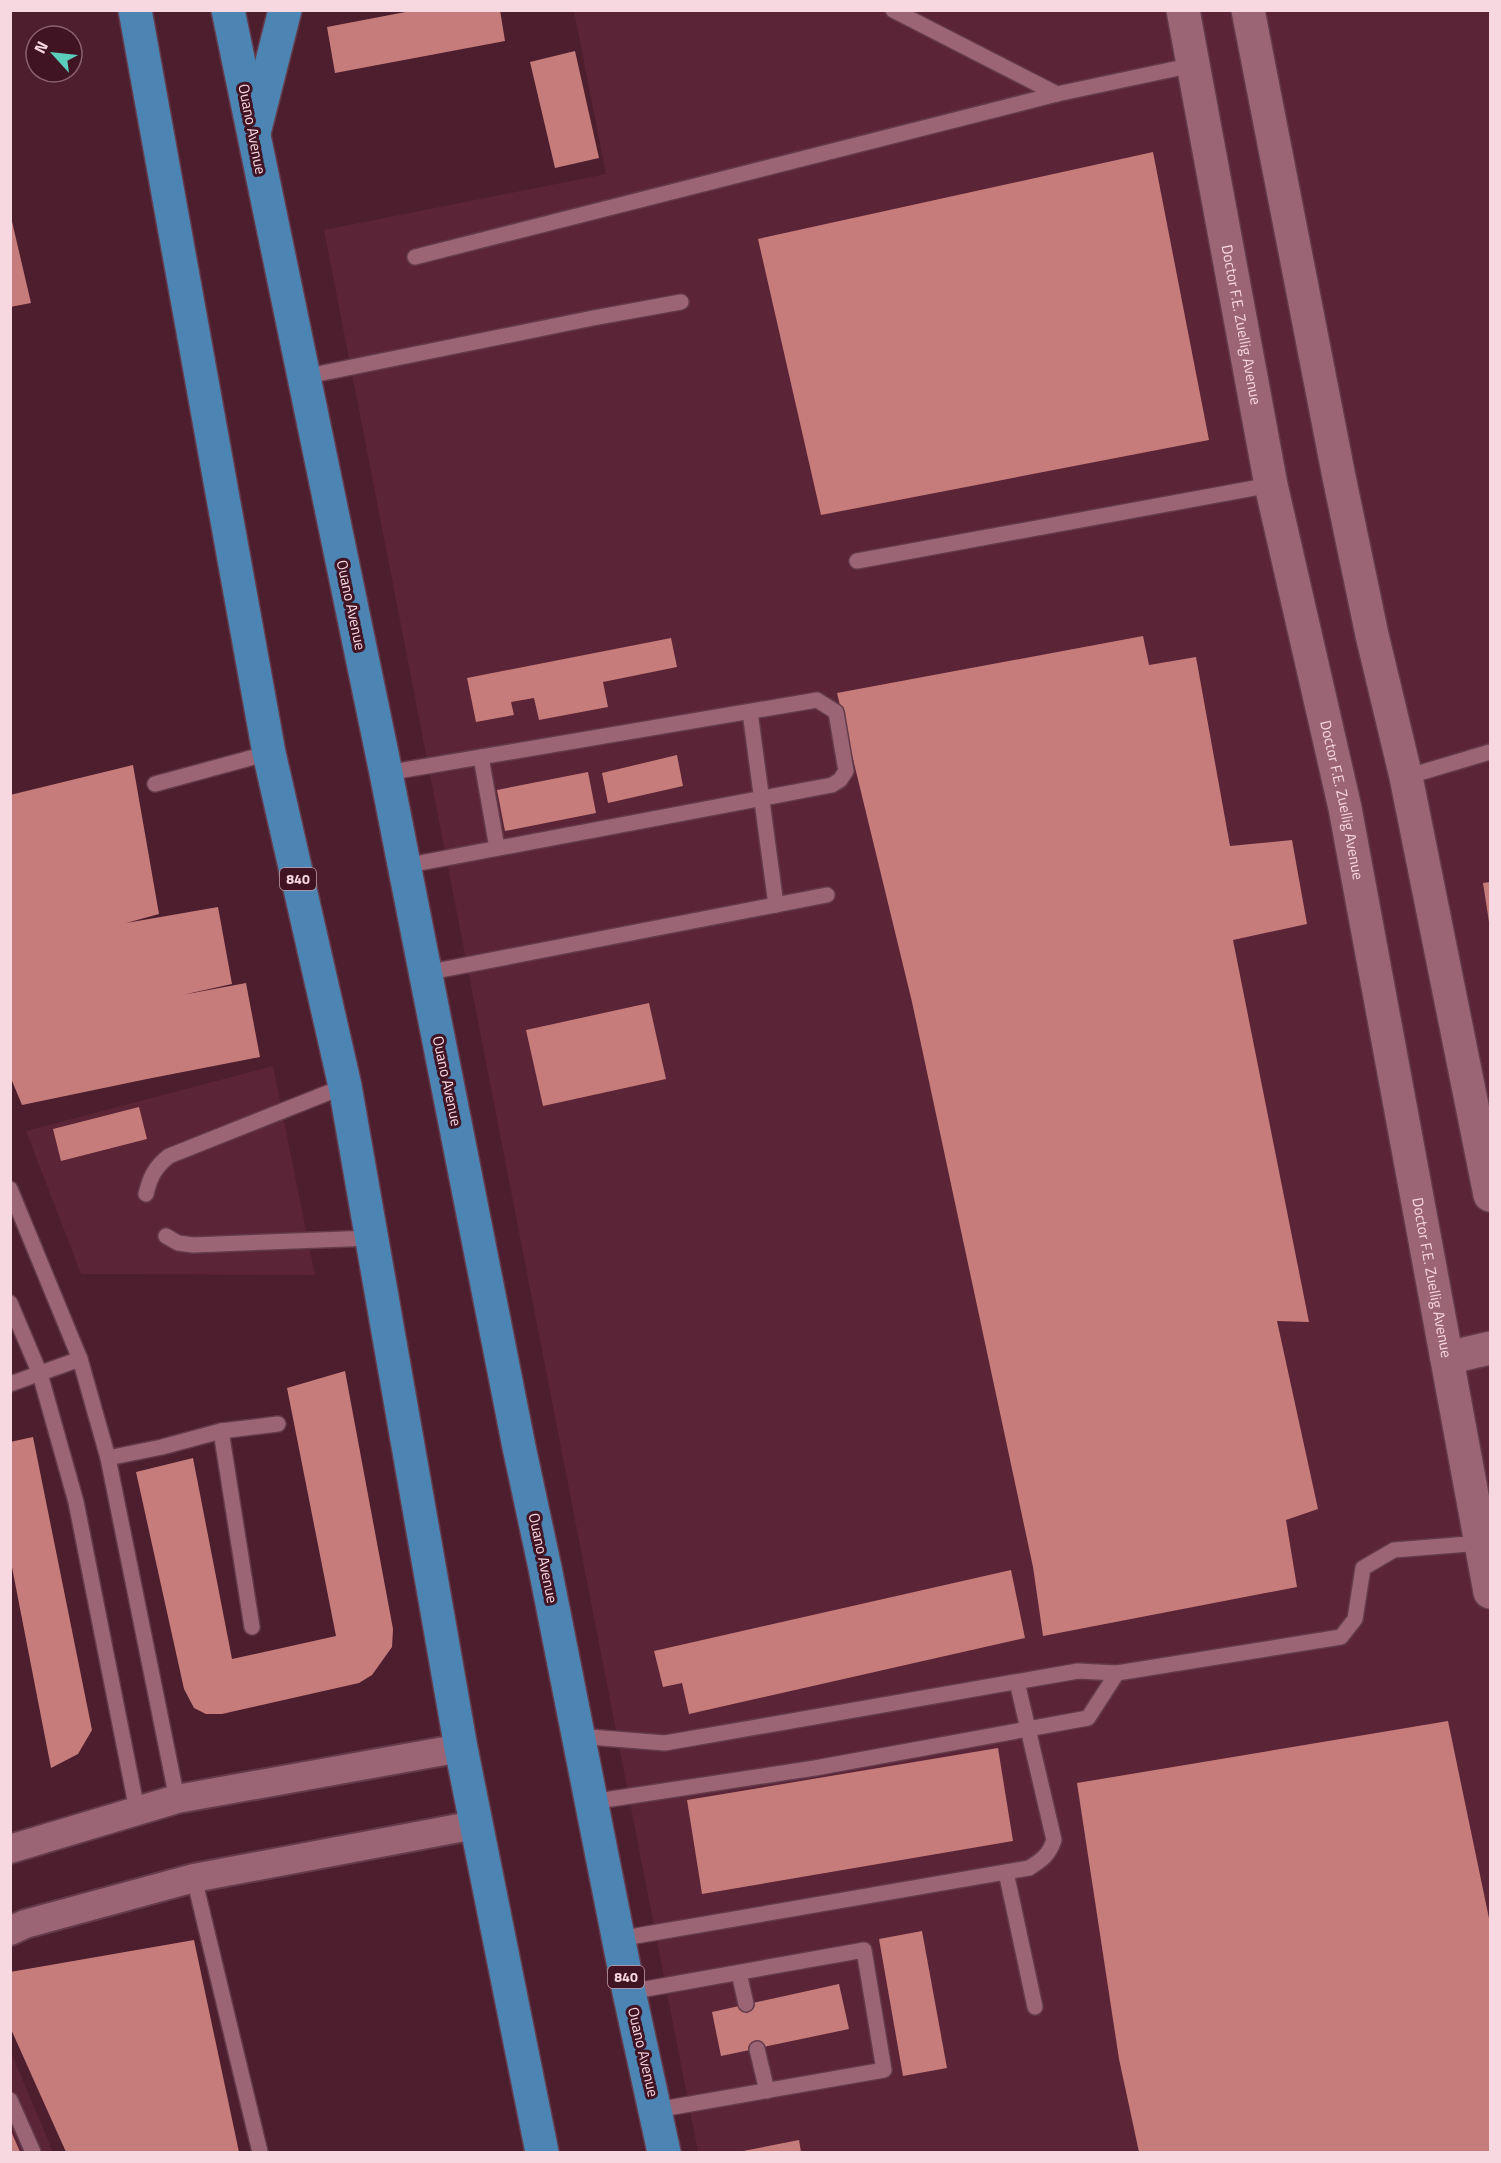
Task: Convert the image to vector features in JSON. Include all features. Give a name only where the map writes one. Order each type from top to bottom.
[{"type":"highway","name":"840","points":[[135,10],[269,753],[345,1086],[475,1825],[542,2152]]},
{"type":"highway","name":"Ouano Avenue","points":[[228,10],[386,773],[618,1939],[664,2152]]},
{"type":"highway","points":[[254,136],[285,10]]},
{"type":"street","name":"Doctor F.E. Zuellig Avenue","points":[[1183,10],[1271,484],[1345,808],[1491,1592]]},
{"type":"street","points":[[1248,10],[1346,511],[1372,635],[1406,777],[1491,1195]]},
{"type":"street","points":[[1447,1358],[1491,1348]]},
{"type":"street","points":[[10,1849],[177,1799],[461,1748]]},
{"type":"street","points":[[10,1931],[25,1924],[194,1878],[475,1825]]},
{"type":"lane","points":[[893,10],[1058,94]]},
{"type":"lane","points":[[416,257],[1058,94],[1193,65]]},
{"type":"lane","points":[[303,377],[681,302]]},
{"type":"lane","points":[[857,561],[1271,484]]},
{"type":"lane","points":[[386,773],[817,700],[836,712],[846,771],[840,780],[832,785],[404,866]]},
{"type":"lane","points":[[750,712],[776,905]]},
{"type":"lane","points":[[1406,777],[1491,752]]},
{"type":"lane","points":[[155,784],[269,753]]},
{"type":"lane","points":[[481,757],[497,848]]},
{"type":"lane","points":[[425,973],[826,895]]},
{"type":"lane","points":[[146,1194],[149,1179],[156,1166],[169,1156],[345,1086]]},
{"type":"lane","points":[[10,1189],[80,1359],[108,1458],[177,1799]]},
{"type":"lane","points":[[166,1236],[178,1243],[193,1245],[372,1238]]},
{"type":"lane","points":[[10,1303],[40,1374],[76,1502],[136,1810]]},
{"type":"lane","points":[[10,1384],[80,1359]]},
{"type":"lane","points":[[108,1458],[162,1448],[221,1431],[278,1424]]},
{"type":"lane","points":[[221,1431],[252,1627]]},
{"type":"lane","points":[[578,1736],[665,1743],[1078,1671],[1116,1673],[1341,1637],[1355,1619],[1363,1568],[1394,1550],[1481,1543]]},
{"type":"lane","points":[[591,1802],[815,1768],[1088,1718],[1116,1673]]},
{"type":"lane","points":[[618,1939],[1029,1868],[1042,1860],[1049,1854],[1054,1840],[1017,1682]]},
{"type":"lane","points":[[1006,1872],[1035,2007]]},
{"type":"lane","points":[[194,1878],[260,2152]]},
{"type":"lane","points":[[629,1992],[864,1950],[884,2070],[656,2110]]},
{"type":"lane","points":[[739,1973],[746,2004]]},
{"type":"lane","points":[[757,2049],[767,2091]]},
{"type":"lane","points":[[10,2100],[33,2152]]},
{"type":"shaded area","points":[[574,11],[1490,11],[1490,2152],[698,2152],[324,230],[606,174]]},
{"type":"shaded area","points":[[273,1066],[315,1275],[81,1274],[26,1131]]},
{"type":"shaded area","points":[[11,2052],[53,2152],[11,2152]]},
{"type":"building","points":[[416,10],[500,10],[505,41],[335,73],[327,27]]},
{"type":"building","points":[[575,51],[599,158],[555,168],[530,62]]},
{"type":"building","points":[[1153,152],[1209,440],[821,515],[758,239]]},
{"type":"building","points":[[10,213],[31,303],[10,307]]},
{"type":"building","points":[[1143,636],[1149,665],[1196,657],[1230,846],[1292,840],[1307,924],[1233,940],[1309,1322],[1277,1321],[1318,1509],[1286,1520],[1297,1587],[1043,1636],[1033,1567],[912,1002],[837,693]]},
{"type":"building","points":[[671,638],[677,667],[603,682],[608,707],[539,720],[534,698],[511,702],[514,715],[476,722],[467,678]]},
{"type":"building","points":[[677,755],[683,786],[608,803],[602,773]]},
{"type":"building","points":[[133,765],[159,914],[126,923],[218,907],[232,984],[182,995],[246,983],[260,1057],[22,1105],[10,1076],[10,795]]},
{"type":"building","points":[[588,772],[596,813],[505,831],[497,790]]},
{"type":"building","points":[[1490,882],[1490,922],[1489,922],[1483,883]]},
{"type":"building","points":[[649,1003],[666,1079],[543,1106],[526,1030]]},
{"type":"building","points":[[139,1107],[147,1139],[61,1161],[53,1129]]},
{"type":"building","points":[[345,1371],[393,1629],[392,1647],[372,1675],[359,1683],[222,1714],[206,1714],[194,1708],[184,1689],[136,1472],[193,1458],[232,1659],[336,1636],[287,1388]]},
{"type":"building","points":[[33,1437],[92,1730],[78,1754],[51,1768],[10,1557],[10,1442]]},
{"type":"building","points":[[1011,1570],[1025,1638],[689,1714],[682,1683],[663,1687],[654,1651]]},
{"type":"building","points":[[1448,1721],[1490,1923],[1490,2152],[1139,2152],[1119,2059],[1077,1783]]},
{"type":"building","points":[[998,1748],[1013,1841],[702,1894],[687,1800]]},
{"type":"building","points":[[922,1931],[947,2068],[903,2076],[879,1939]]},
{"type":"building","points":[[194,1940],[239,2152],[66,2152],[10,2027],[10,1972]]},
{"type":"building","points":[[839,1984],[849,2029],[721,2056],[712,2012]]},
{"type":"building","points":[[11,2131],[20,2152],[10,2152]]},
{"type":"building","points":[[799,2140],[801,2152],[743,2152],[743,2151]]}]
